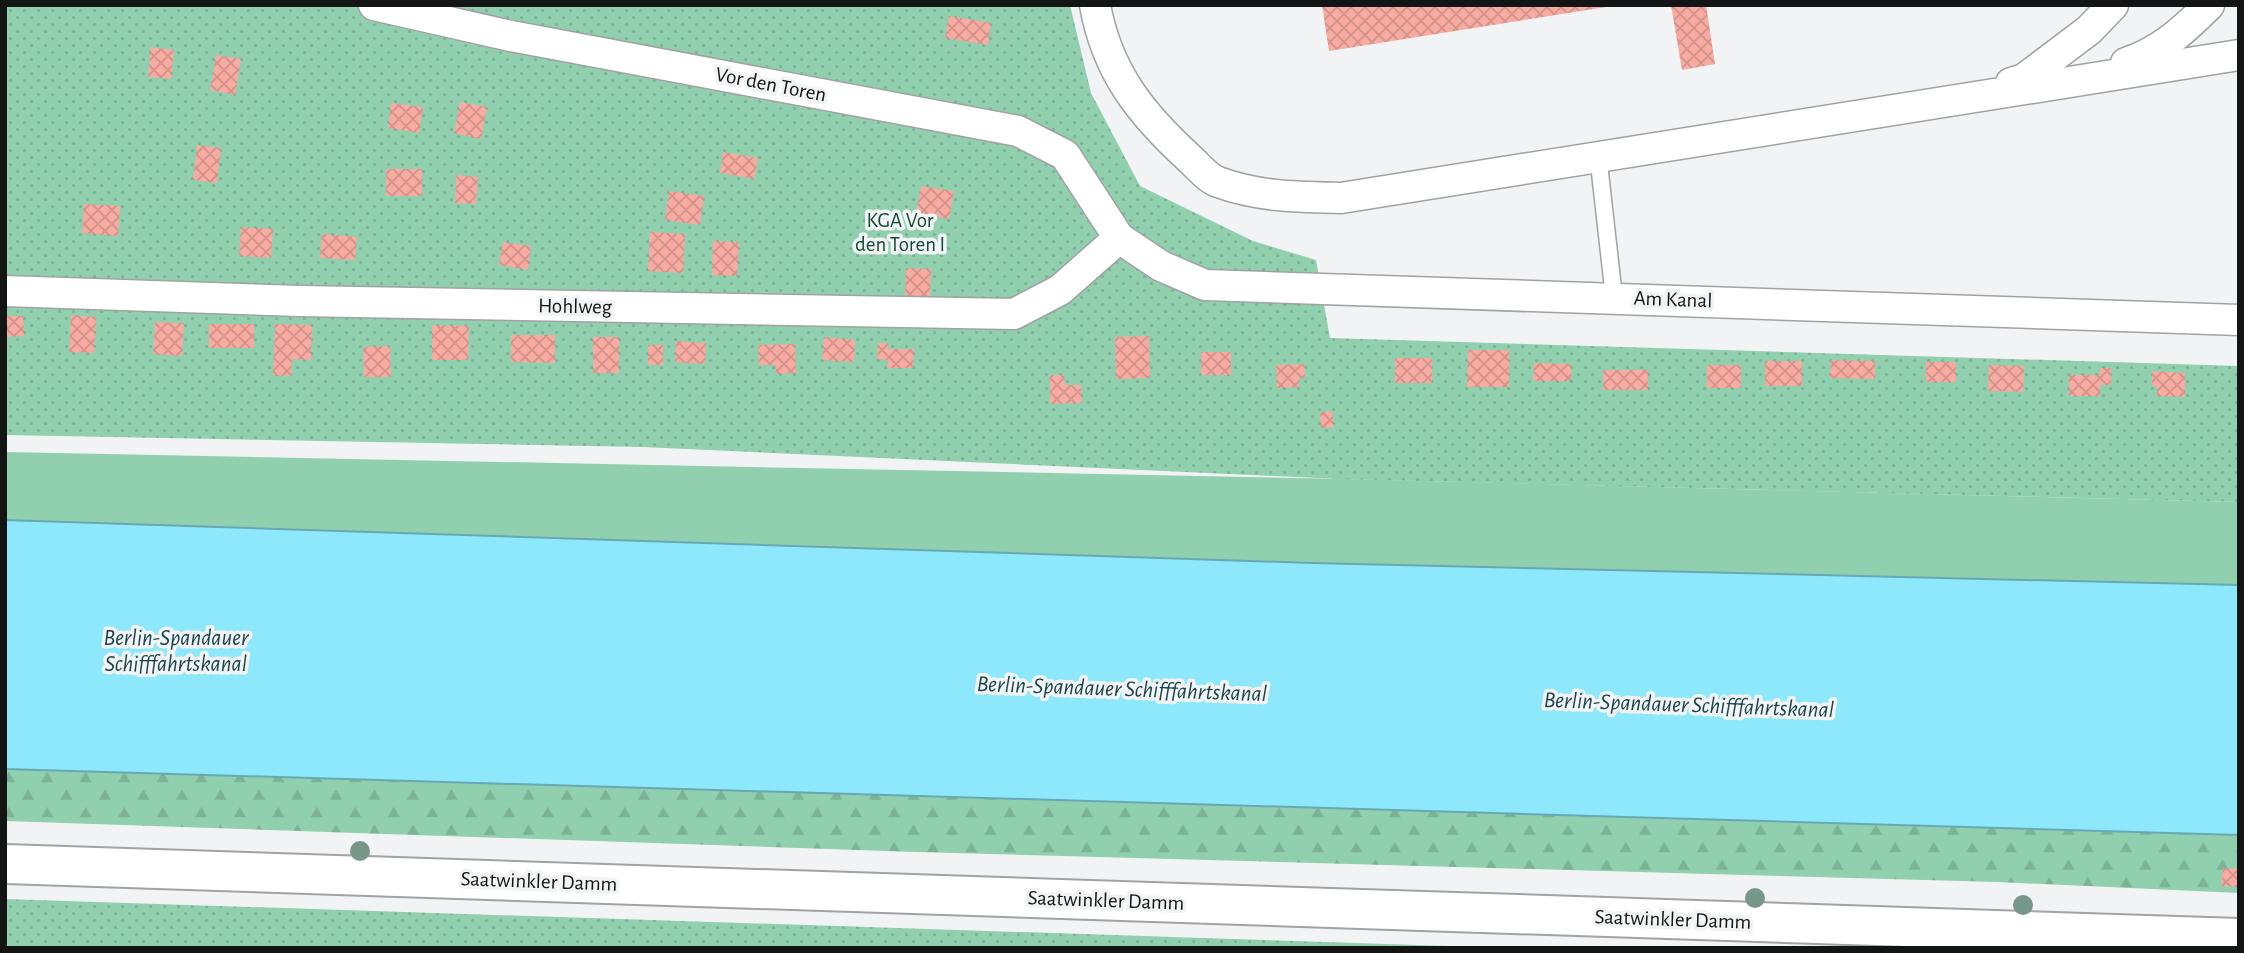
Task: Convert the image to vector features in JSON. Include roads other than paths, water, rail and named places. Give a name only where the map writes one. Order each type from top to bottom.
[{"type":"main road","name":"Saatwinkler Damm","points":[[5,864],[2228,938]]},
{"type":"street","name":"Vor den Toren","points":[[374,5],[511,36],[1018,131],[1065,155],[1119,238]]},
{"type":"street","points":[[1095,5],[1099,25],[1124,88],[1162,134],[1214,181],[1268,196],[1340,198],[2239,55]]},
{"type":"street","points":[[1956,100],[2024,79],[2089,30],[2113,5]]},
{"type":"street","points":[[2082,78],[2144,57],[2180,34],[2209,5]]},
{"type":"street","name":"Hohlweg","points":[[5,291],[313,301],[1014,314],[1060,290],[1119,238]]},
{"type":"street","name":"Am Kanal","points":[[1119,238],[1161,265],[1205,285],[2239,320]]},
{"type":"lane","points":[[1598,155],[1614,297]]},
{"type":"water","name":"Berlin-Spandauer Schifffahrtskanal","points":[[5,520],[1312,563],[2239,585],[2239,835],[5,769]]},
{"type":"park label","name":"KGA Vor den Toren I","points":[[900,232]]}]
